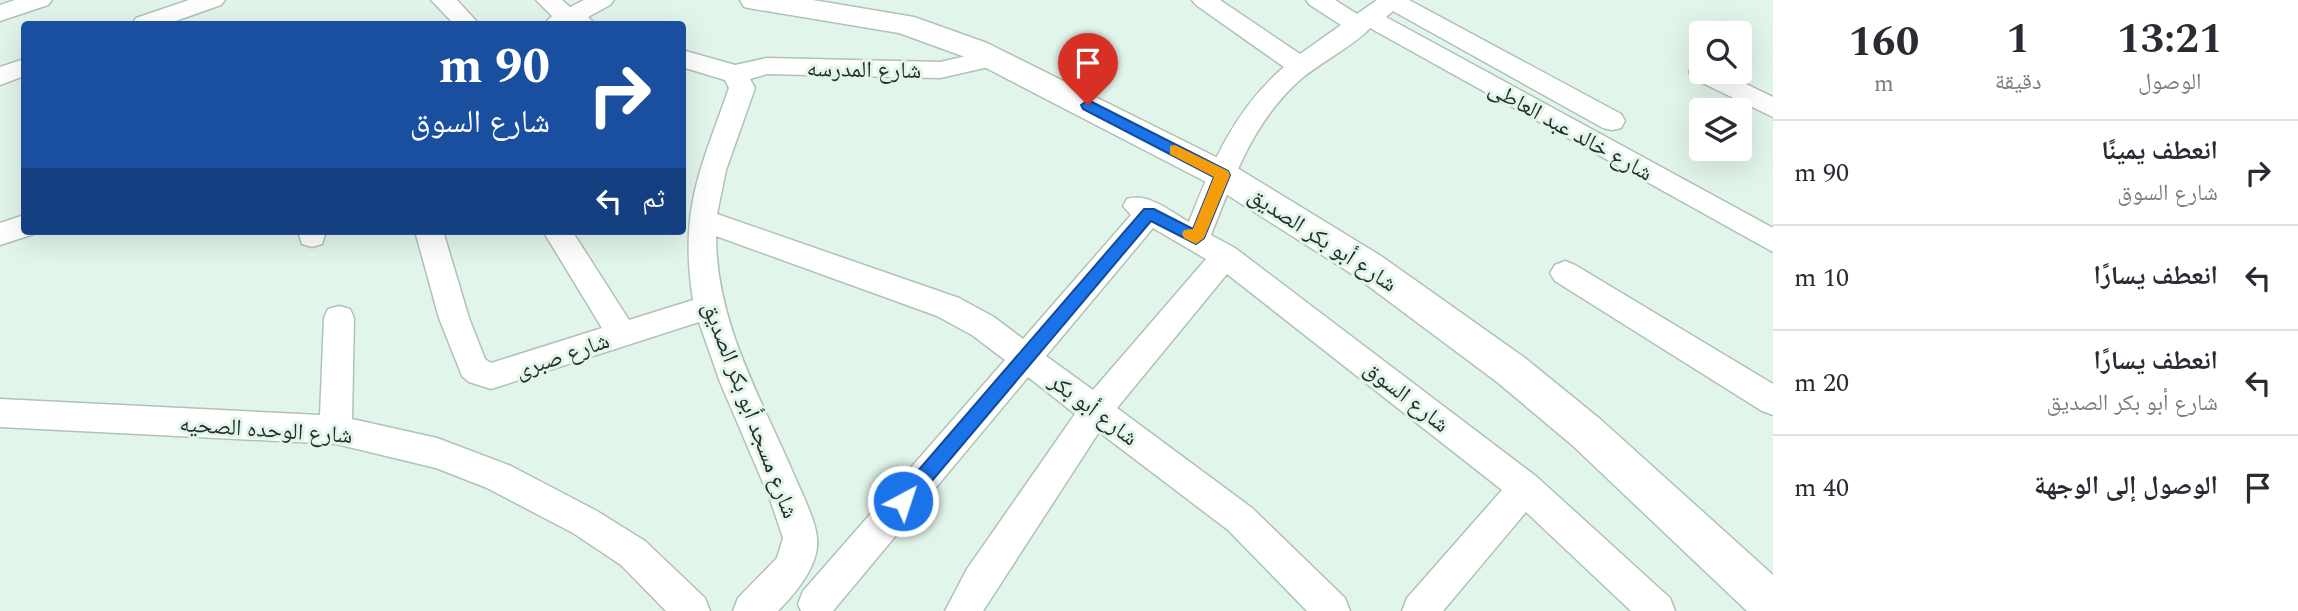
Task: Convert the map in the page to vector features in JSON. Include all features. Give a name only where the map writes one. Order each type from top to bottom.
[{"type":"street","points":[[0,13],[40,0]]},
{"type":"street","points":[[153,21],[213,0]]},
{"type":"street","points":[[443,0],[464,21]]},
{"type":"street","points":[[548,0],[568,21]]},
{"type":"street","points":[[570,21],[602,0]]},
{"type":"street","name":"شارع أبو بكر الصديق","points":[[754,0],[904,24],[993,58],[1223,175],[1368,266],[1511,370],[1587,432],[1773,605]]},
{"type":"street","points":[[1204,0],[1300,66]]},
{"type":"street","name":"شارع خالد عبد العاطى","points":[[1318,0],[1773,241]]},
{"type":"street","points":[[1196,238],[1250,118],[1261,103],[1300,66],[1392,0],[1612,121]]},
{"type":"street","name":"شارع المدرسه","points":[[735,74],[767,66],[940,70],[993,58]]},
{"type":"street","points":[[686,59],[735,74]]},
{"type":"street","points":[[0,76],[21,68]]},
{"type":"street","name":"شارع مسجد أبو بكر الصديق","points":[[735,74],[743,88],[706,196],[700,256],[709,307],[796,523],[800,538],[799,554],[793,569]]},
{"type":"street","points":[[1726,84],[1773,108]]},
{"type":"street","name":"شارع السوق","points":[[1026,358],[1143,210],[1225,256],[1525,488],[1657,611]]},
{"type":"street","name":"شارع أبو بكر","points":[[702,220],[948,307],[983,326],[1240,519],[1332,611]]},
{"type":"street","points":[[0,234],[21,227]]},
{"type":"street","name":"شارع صبرى","points":[[430,235],[454,318],[473,367],[480,373],[491,376],[709,307]]},
{"type":"street","points":[[560,235],[622,335]]},
{"type":"street","points":[[963,611],[980,581],[1096,410],[1225,256]]},
{"type":"street","points":[[1565,273],[1773,401]]},
{"type":"street","points":[[336,430],[339,318]]},
{"type":"street","points":[[751,611],[793,569],[818,607],[1026,358]]},
{"type":"street","name":"شارع الوحده الصحيه","points":[[0,413],[336,430],[436,453],[499,477],[585,522],[633,553],[692,611]]},
{"type":"street","points":[[1420,611],[1525,488]]},
{"type":"slow traffic","points":[[1175,150],[1223,175],[1196,238],[1189,234]]},
{"type":"route","points":[[903,501],[1149,213],[1196,238],[1223,175],[1088,105]]}]
